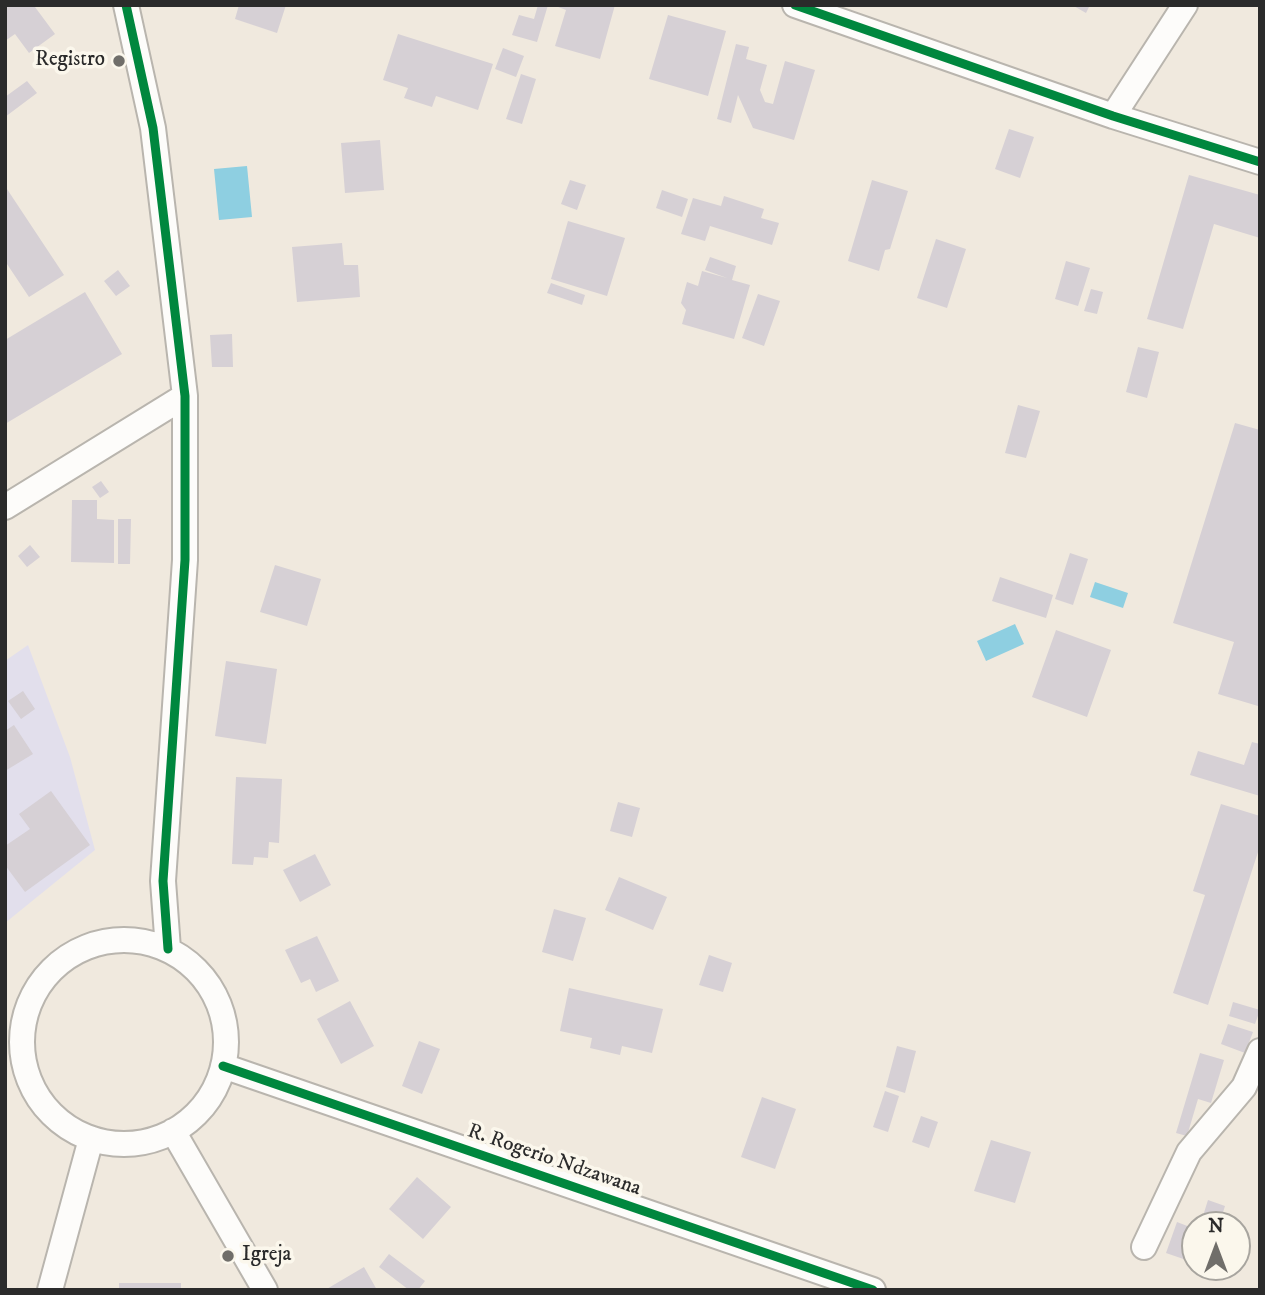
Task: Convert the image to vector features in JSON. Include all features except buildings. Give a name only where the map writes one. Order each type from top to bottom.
[{"type":"street","points":[[126,5],[153,128],[185,397],[185,560],[163,881],[168,949]]},
{"type":"street","points":[[795,5],[1113,116],[1260,162]]},
{"type":"street","points":[[1113,116],[1185,5]]},
{"type":"street","points":[[5,507],[185,397]]},
{"type":"street","points":[[137,940],[168,949],[191,965],[210,985],[222,1011],[226,1038],[223,1066],[213,1092],[196,1114],[173,1131],[146,1141],[119,1143],[91,1139],[66,1126],[45,1107],[30,1083],[14,1024],[50,971],[75,952],[105,941],[137,940]]},
{"type":"street","points":[[1144,1247],[1189,1153],[1244,1087],[1260,1051]]},
{"type":"street","name":"R. Rogerio Ndzawana","points":[[223,1066],[873,1290]]},
{"type":"street","points":[[173,1131],[265,1290]]},
{"type":"street","points":[[50,1290],[91,1139]]},
{"type":"shaded area","points":[[28,645],[70,757],[95,850],[5,923],[5,661]]},
{"type":"water","points":[[247,166],[252,217],[219,220],[214,169]]},
{"type":"water","points":[[1095,582],[1128,593],[1123,608],[1090,597]]},
{"type":"water","points":[[1015,624],[1024,644],[986,661],[977,641]]},
{"type":"cycle path","points":[[126,5],[153,128],[185,396],[185,560],[163,881],[168,949]]},
{"type":"cycle path","points":[[795,5],[1113,116],[1260,162]]},
{"type":"cycle path","points":[[223,1066],[873,1290]]},
{"type":"place","name":"Registro","points":[[119,61]]},
{"type":"place","name":"Igreja","points":[[228,1256]]}]
